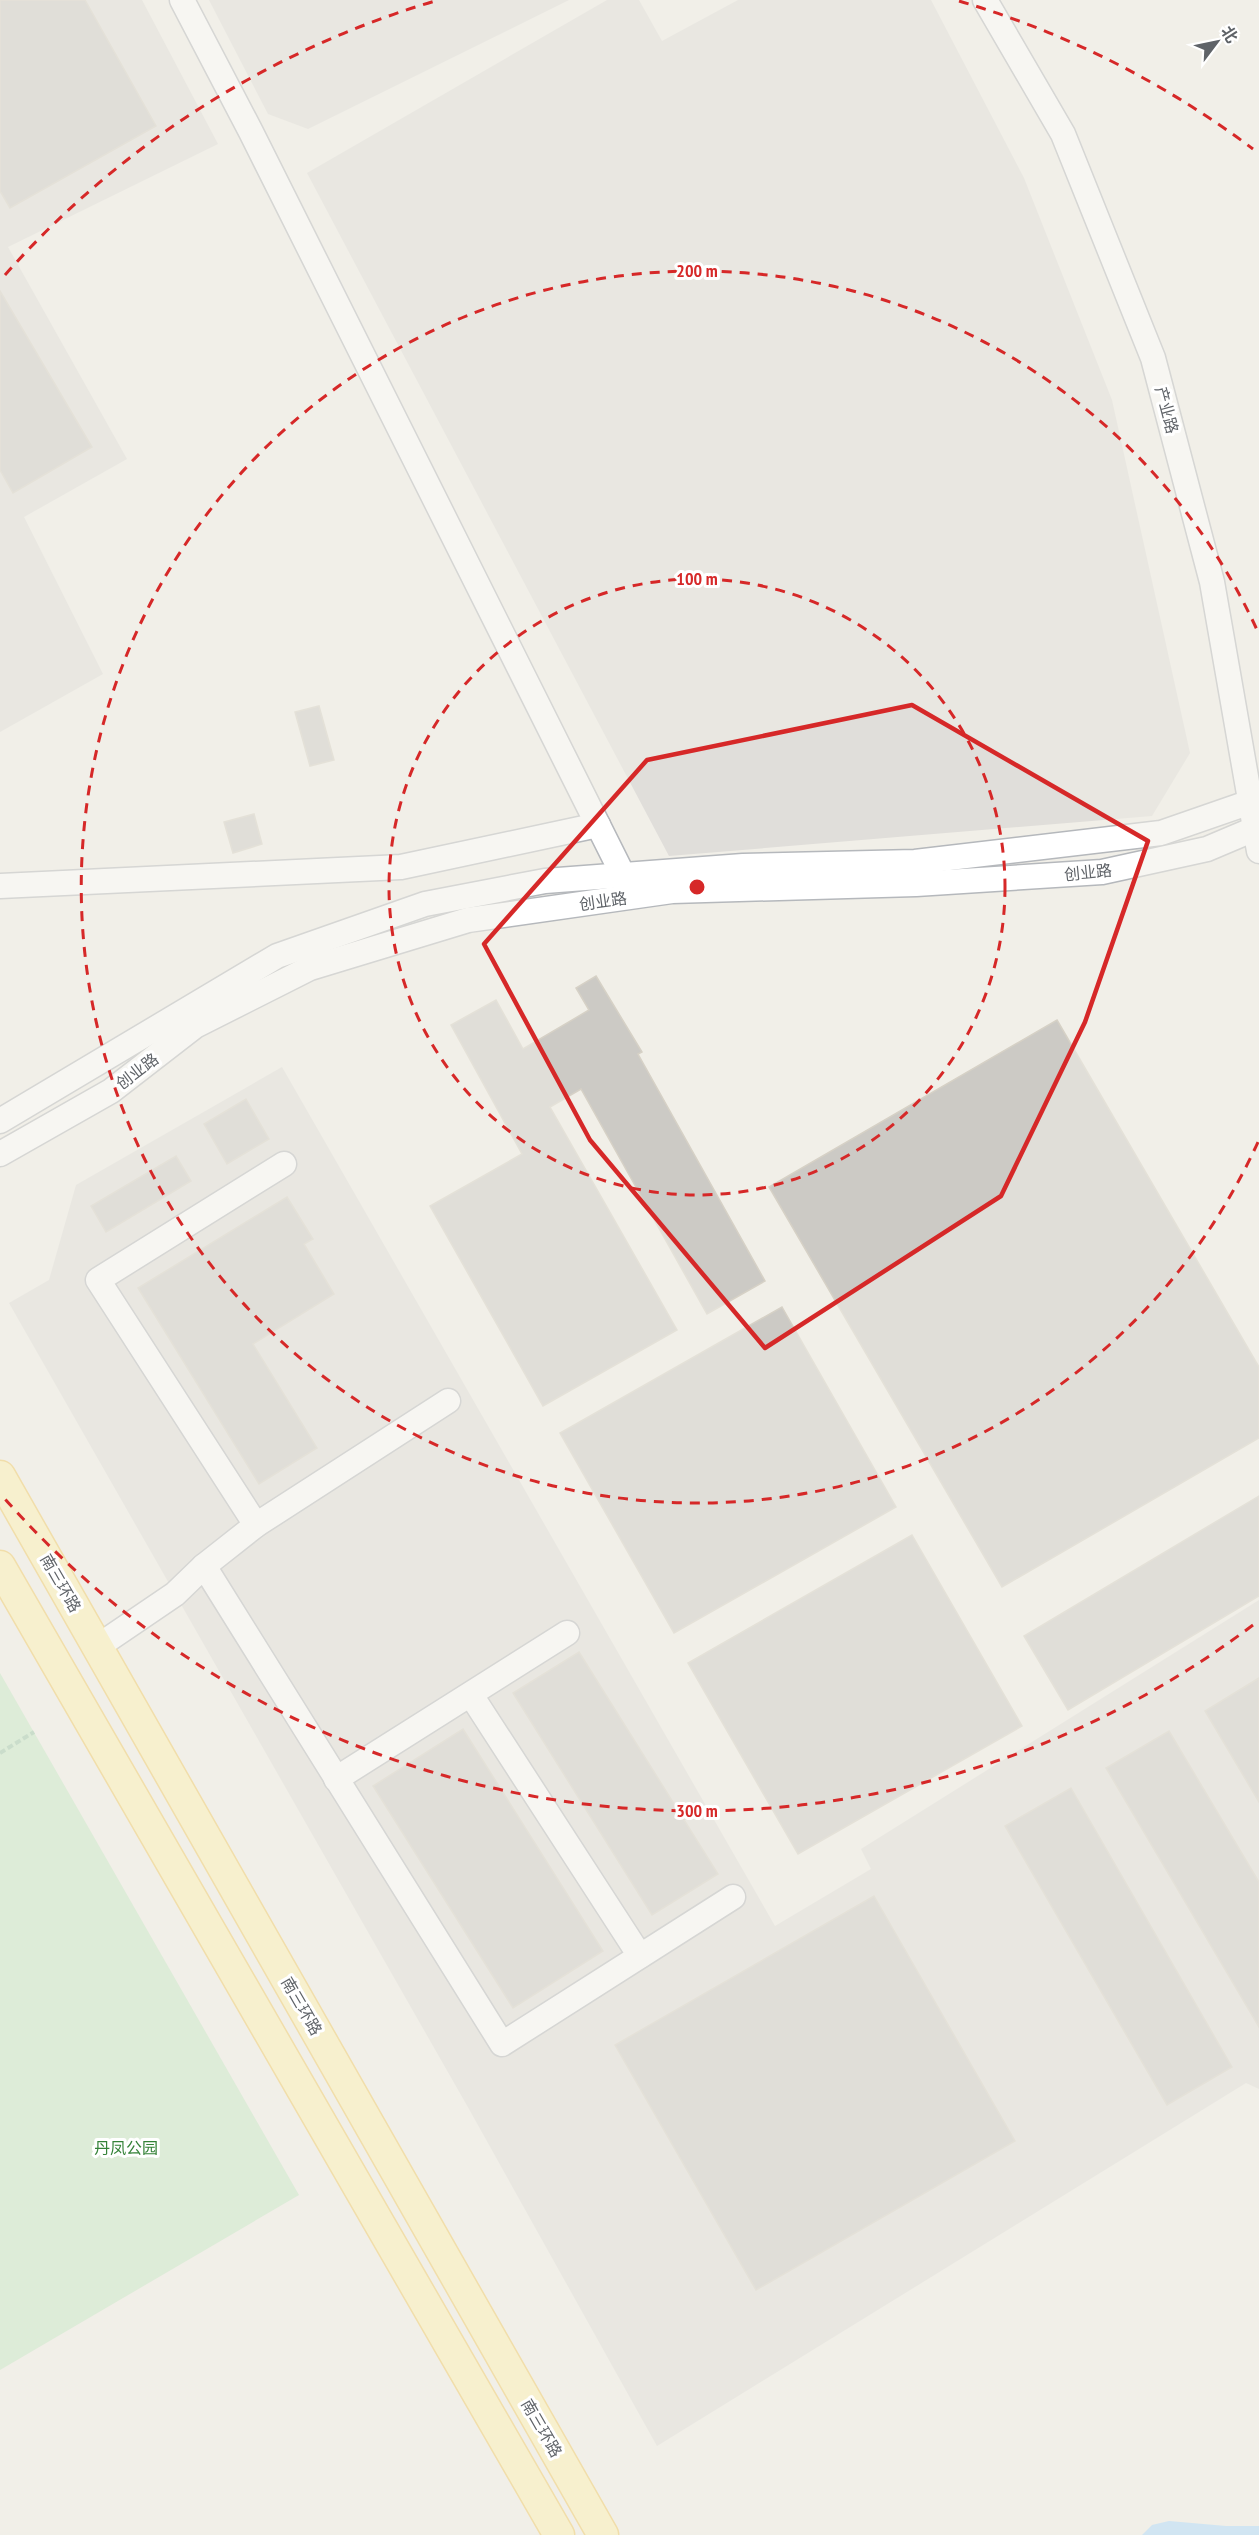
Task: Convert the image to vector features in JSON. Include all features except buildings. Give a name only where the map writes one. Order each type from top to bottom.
[{"type":"main road","name":"南三环路","points":[[0,1476],[603,2535]]},
{"type":"main road","points":[[0,1566],[559,2535]]},
{"type":"street","points":[[182,0],[251,132],[623,875]]},
{"type":"street","name":"产业路","points":[[985,0],[1063,134],[1153,358],[1212,582],[1255,801],[1258,835]]},
{"type":"street","name":"创业路","points":[[0,1121],[277,956],[425,904],[544,881],[743,866],[915,862],[1161,833],[1255,801]]},
{"type":"street","points":[[0,886],[401,867],[598,825]]},
{"type":"street","name":"创业路","points":[[0,1154],[111,1091],[195,1026],[310,968],[468,920],[672,891],[916,884],[1102,872],[1207,849],[1258,835]]},
{"type":"street","points":[[256,1525],[98,1280],[284,1164]]},
{"type":"street","points":[[98,1647],[175,1594],[204,1566],[256,1525],[448,1401]]},
{"type":"street","points":[[204,1566],[502,2044],[733,1897]]},
{"type":"street","points":[[336,1779],[567,1634]]},
{"type":"street","points":[[471,1695],[640,1956]]},
{"type":"path","points":[[0,1753],[34,1732]]},
{"type":"highlighted area","points":[[912,705],[1148,841],[1085,1022],[1001,1196],[765,1348],[590,1140],[484,944],[647,760]]},
{"type":"shaded area","points":[[0,0],[142,0],[218,144],[8,247],[127,459],[24,517],[103,674],[0,732]]},
{"type":"shaded area","points":[[209,0],[569,0],[308,129],[268,114]]},
{"type":"shaded area","points":[[607,0],[639,0],[662,41],[738,0],[931,0],[1024,178],[1112,400],[1190,753],[1152,816],[669,856],[307,173]]},
{"type":"shaded area","points":[[282,1067],[775,1926],[871,1869],[861,1849],[1259,1600],[1259,2089],[1246,2083],[657,2446],[469,2109],[9,1303],[49,1280],[76,1185]]},
{"type":"green space","name":"丹凤公园","points":[[0,1673],[299,2195],[0,2370]]},
{"type":"water","points":[[1169,2521],[1226,2526],[1259,2526],[1259,2535],[1142,2535],[1152,2525]]}]
